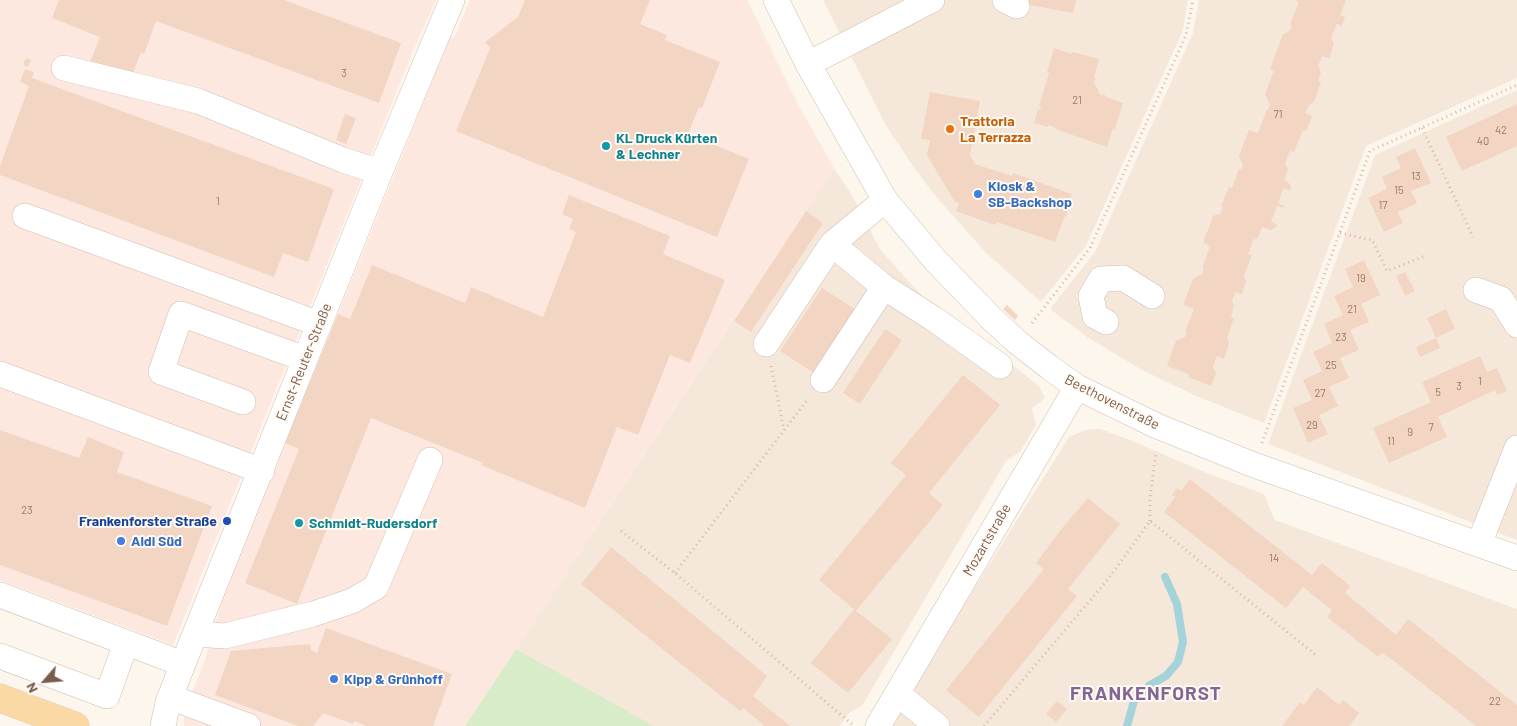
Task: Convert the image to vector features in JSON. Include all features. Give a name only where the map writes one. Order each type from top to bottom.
[{"type":"main road","points":[[0,698],[74,726]]},
{"type":"street","name":"Ernst-Reuter-Straße","points":[[163,726],[170,697],[183,664],[380,172],[452,0]]},
{"type":"street","name":"Beethovenstraße","points":[[776,0],[808,64],[886,200],[936,261],[1017,342],[1077,387],[1157,426],[1254,465],[1517,558]]},
{"type":"street","points":[[808,64],[932,0]]},
{"type":"street","points":[[64,68],[198,101],[343,160],[380,172]]},
{"type":"street","points":[[766,344],[832,244],[886,200]]},
{"type":"street","points":[[25,216],[319,324]]},
{"type":"street","points":[[832,244],[884,287],[1000,366]]},
{"type":"street","points":[[1106,322],[1095,316],[1092,296],[1101,279],[1123,278],[1152,296]]},
{"type":"street","points":[[822,380],[884,287]]},
{"type":"street","points":[[1476,290],[1501,299],[1517,326]]},
{"type":"street","points":[[243,402],[161,372],[181,314],[305,359]]},
{"type":"street","points":[[0,374],[262,470]]},
{"type":"street","name":"Mozartstraße","points":[[878,726],[1077,387]]},
{"type":"street","points":[[1479,544],[1517,448]]},
{"type":"street","points":[[195,634],[225,636],[313,614],[352,601],[376,587],[430,460]]},
{"type":"street","points":[[0,595],[183,664]]},
{"type":"street","points":[[0,656],[107,696],[126,643]]},
{"type":"street","points":[[898,694],[937,726]]},
{"type":"street","points":[[170,697],[248,726]]},
{"type":"path","points":[[1017,342],[1090,248],[1186,35],[1193,0]]},
{"type":"path","points":[[1254,465],[1370,151],[1517,85]]},
{"type":"path","points":[[1422,128],[1473,237]]},
{"type":"path","points":[[1340,233],[1372,240],[1387,271],[1425,256]]},
{"type":"path","points":[[766,344],[784,430]]},
{"type":"path","points":[[675,573],[822,380]]},
{"type":"path","points":[[984,726],[1109,578],[1150,521],[1150,498],[1156,456],[1157,426]]},
{"type":"path","points":[[1150,521],[1317,656]]},
{"type":"path","points":[[621,531],[675,573],[855,726]]},
{"type":"shaded area","points":[[0,0],[436,0],[411,56],[173,645],[0,580]]},
{"type":"shaded area","points":[[470,0],[747,0],[799,106],[834,168],[465,726],[184,726],[185,709],[205,660],[222,601],[435,74],[451,37],[454,38]]},
{"type":"shaded area","points":[[823,0],[1188,0],[1183,30],[1086,246],[1041,302],[986,253],[933,193],[911,163],[885,124]]},
{"type":"shaded area","points":[[1199,0],[1517,0],[1517,78],[1366,146],[1264,423],[1196,396],[1142,370],[1087,337],[1050,309],[1095,252],[1193,33]]},
{"type":"shaded area","points":[[1517,90],[1517,540],[1268,444],[1375,155]]},
{"type":"shaded area","points":[[834,168],[853,197],[880,249],[911,284],[943,317],[996,352],[1039,386],[1045,398],[1032,408],[1036,425],[1020,452],[1006,461],[862,706],[849,713],[840,726],[652,726],[516,649]]},
{"type":"shaded area","points":[[1100,429],[1209,474],[1264,494],[1275,520],[1517,609],[1517,726],[888,726],[1069,437],[1085,430]]},
{"type":"green space","points":[[516,649],[652,725],[652,726],[465,726]]},
{"type":"building","points":[[59,0],[284,0],[401,43],[379,103],[156,21],[144,54],[141,53],[131,77],[90,62],[100,37],[52,18]]},
{"type":"building","points":[[525,0],[650,0],[640,24],[667,35],[665,40],[720,62],[702,108],[699,107],[688,134],[749,159],[717,237],[456,131],[490,48],[485,42],[518,17]]},
{"type":"building","points":[[1026,0],[1076,0],[1073,13],[1025,4]]},
{"type":"building","points":[[1295,0],[1346,0],[1340,15],[1345,17],[1342,26],[1337,24],[1331,38],[1334,44],[1329,58],[1322,56],[1318,66],[1321,72],[1318,81],[1321,82],[1314,102],[1309,105],[1305,113],[1312,116],[1307,129],[1302,132],[1294,152],[1290,150],[1285,164],[1288,169],[1284,180],[1291,187],[1290,191],[1283,188],[1278,204],[1284,206],[1283,208],[1277,206],[1271,222],[1277,224],[1276,227],[1271,230],[1262,227],[1258,238],[1253,240],[1248,254],[1252,255],[1244,276],[1246,281],[1242,294],[1235,292],[1232,301],[1234,306],[1231,317],[1234,318],[1227,338],[1229,343],[1224,359],[1217,356],[1213,367],[1216,373],[1211,386],[1188,377],[1189,374],[1167,366],[1176,341],[1185,337],[1187,332],[1185,331],[1194,309],[1183,305],[1193,279],[1202,274],[1204,269],[1202,268],[1210,246],[1203,243],[1213,216],[1221,213],[1223,207],[1221,206],[1229,187],[1232,188],[1239,169],[1241,170],[1243,165],[1239,156],[1249,130],[1258,133],[1270,105],[1265,94],[1274,70],[1270,69],[1283,34],[1290,31],[1292,25],[1290,24],[1299,2]]},
{"type":"building","points":[[1054,48],[1072,54],[1073,52],[1099,59],[1094,77],[1096,80],[1093,81],[1101,96],[1104,94],[1106,97],[1123,103],[1107,147],[1055,129],[1055,127],[1034,123],[1038,109],[1040,110],[1041,107],[1039,106]]},
{"type":"building","points":[[26,58],[31,60],[28,67],[23,65]]},
{"type":"building","points":[[25,69],[34,72],[32,78],[334,189],[308,262],[283,253],[274,277],[0,175],[0,166],[29,86],[20,82]]},
{"type":"building","points":[[930,92],[980,101],[970,155],[975,164],[1012,176],[1013,173],[1072,194],[1066,210],[1067,214],[1055,242],[997,222],[995,225],[956,211],[959,203],[955,202],[927,155],[930,140],[921,139]]},
{"type":"building","points":[[1517,104],[1517,146],[1462,171],[1446,137]]},
{"type":"building","points":[[345,114],[356,118],[346,144],[336,140]]},
{"type":"building","points":[[1415,148],[1431,183],[1411,191],[1417,203],[1398,212],[1403,223],[1384,232],[1368,198],[1387,189],[1382,177],[1401,168],[1396,157]]},
{"type":"building","points":[[569,195],[670,236],[663,254],[725,280],[690,363],[670,355],[638,435],[617,427],[585,508],[481,465],[483,463],[371,418],[297,604],[245,583],[299,449],[285,443],[338,314],[350,319],[372,265],[465,303],[471,287],[543,317],[576,232],[569,229],[573,219],[562,214]]},
{"type":"building","points":[[806,211],[823,223],[751,332],[734,321]]},
{"type":"building","points":[[1364,260],[1380,295],[1361,304],[1369,322],[1350,330],[1359,350],[1340,358],[1349,378],[1329,387],[1338,406],[1319,415],[1328,434],[1308,443],[1293,408],[1312,400],[1303,380],[1322,371],[1313,352],[1332,343],[1324,324],[1343,315],[1334,296],[1353,287],[1345,269]]},
{"type":"building","points":[[1405,272],[1415,291],[1405,296],[1396,276]]},
{"type":"building","points":[[822,288],[856,310],[814,373],[780,351]]},
{"type":"building","points":[[1007,305],[1018,316],[1015,320],[1003,309]]},
{"type":"building","points":[[1446,309],[1455,329],[1436,338],[1427,318]]},
{"type":"building","points":[[885,329],[902,340],[860,404],[843,393]]},
{"type":"building","points":[[1436,338],[1440,348],[1420,357],[1416,347]]},
{"type":"building","points":[[1480,356],[1487,372],[1497,368],[1507,391],[1497,395],[1495,390],[1438,417],[1447,437],[1389,463],[1373,428],[1431,402],[1422,382]]},
{"type":"building","points":[[963,375],[1000,405],[929,493],[943,505],[856,611],[892,639],[848,693],[811,663],[854,609],[819,580],[906,475],[891,463]]},
{"type":"building","name":"Aldi Süd","points":[[0,430],[79,458],[88,437],[124,452],[117,472],[212,506],[167,626],[0,565]]},
{"type":"building","points":[[1190,479],[1312,575],[1322,563],[1350,586],[1345,593],[1396,635],[1408,619],[1517,705],[1517,726],[1476,726],[1394,661],[1382,653],[1378,657],[1327,617],[1332,610],[1303,587],[1286,608],[1164,512],[1175,497],[1172,495],[1177,488],[1181,491]]},
{"type":"building","points":[[1088,498],[1120,524],[1068,589],[1077,596],[979,717],[946,690],[1044,569],[1036,563]]},
{"type":"building","points":[[611,547],[767,676],[753,696],[790,726],[765,726],[743,708],[740,711],[581,584]]},
{"type":"building","points":[[326,628],[452,674],[433,726],[367,726],[354,721],[353,724],[323,713],[313,726],[298,726],[215,695],[231,651],[310,644],[311,650],[317,653]]},
{"type":"building","points":[[1317,687],[1339,705],[1343,700],[1359,713],[1349,726],[1282,726],[1300,702],[1304,705]]},
{"type":"building","points":[[1057,701],[1067,709],[1056,722],[1046,714]]},
{"type":"waterway","points":[[1127,726],[1134,701],[1150,685],[1166,676],[1178,662],[1183,642],[1177,604],[1165,577]]},
{"type":"place","name":"Trattoria La Terrazza","points":[[950,129]]},
{"type":"place","name":"KL Druck Kürten & Lechner","points":[[606,146]]},
{"type":"place","name":"Kiosk & SB-Backshop","points":[[978,194]]},
{"type":"place","name":"Frankenforster Straße","points":[[227,521]]},
{"type":"place","name":"Schmidt-Rudersdorf","points":[[299,523]]},
{"type":"place","name":"Aldi Süd","points":[[121,541]]},
{"type":"place","name":"Kipp & Grünhoff","points":[[334,679]]},
{"type":"district","name":"FRANKENFORST","points":[[1146,694]]}]
